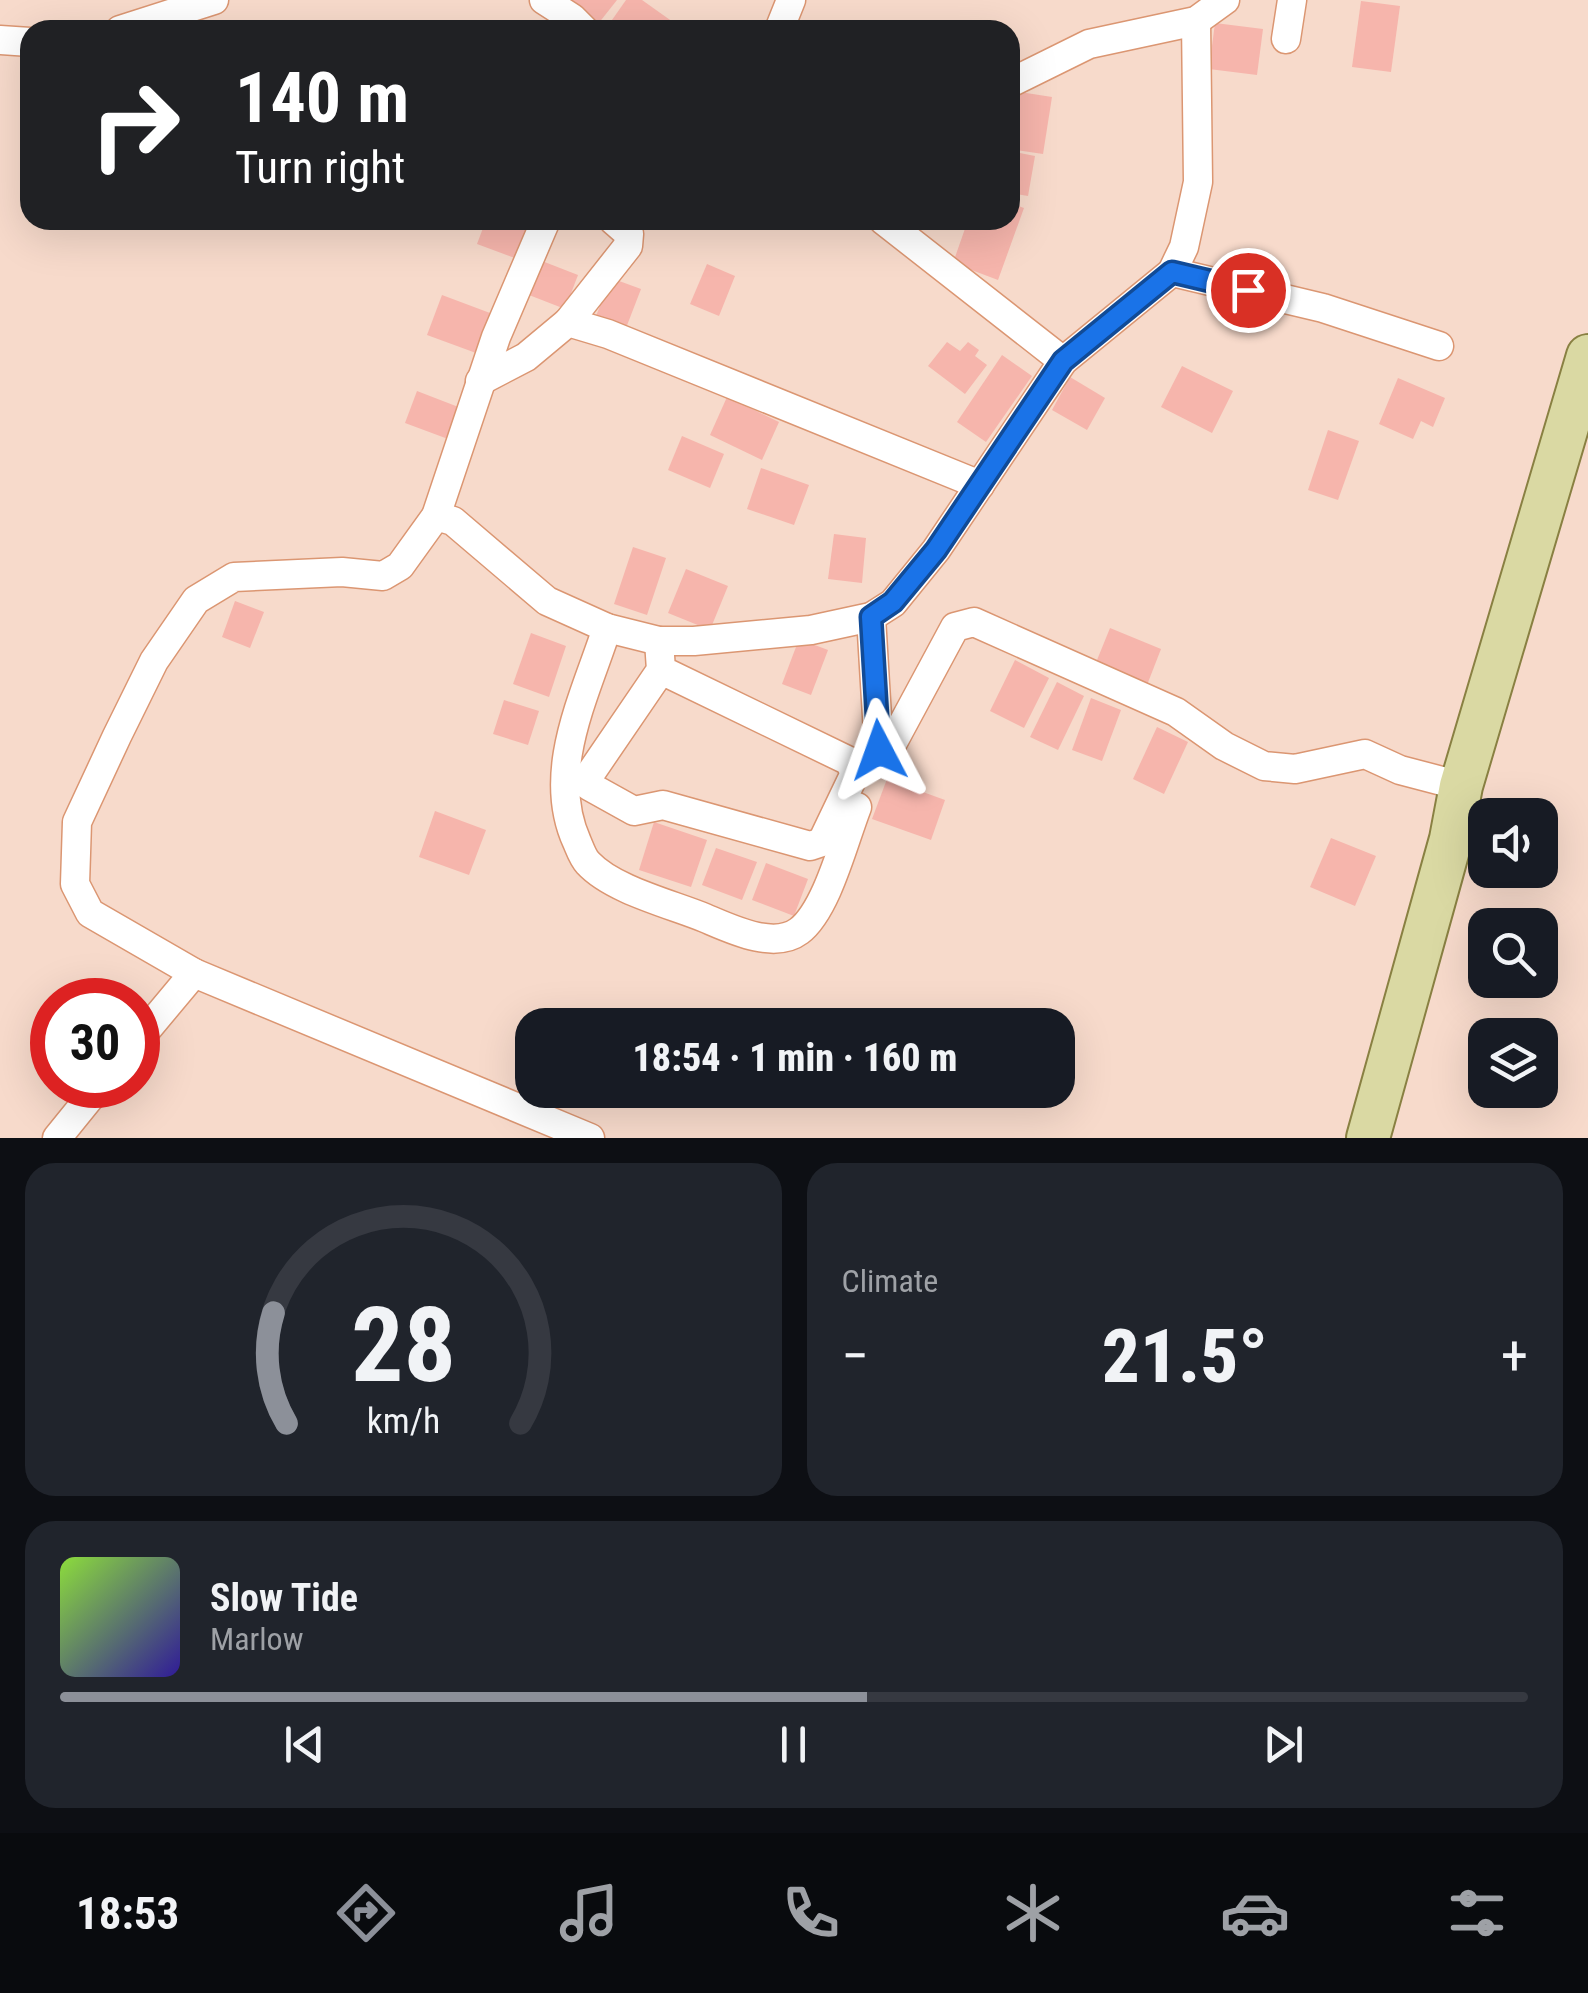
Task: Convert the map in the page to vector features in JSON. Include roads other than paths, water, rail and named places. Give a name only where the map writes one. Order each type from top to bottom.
[{"type":"main road","points":[[1368,1138],[1451,839],[1461,786],[1588,356]]},
{"type":"street","points":[[151,20],[214,0]]},
{"type":"street","points":[[544,0],[574,20]]},
{"type":"street","points":[[1020,78],[1089,44],[1196,21],[1226,0]]},
{"type":"street","points":[[1286,39],[1292,0]]},
{"type":"street","points":[[436,516],[452,521],[548,601],[606,628],[658,641],[775,634],[871,617],[893,602],[936,550],[1063,361],[1172,272],[1184,246],[1198,182],[1196,21]]},
{"type":"street","points":[[542,230],[496,336],[436,516],[400,566],[383,576],[342,572],[234,577],[196,600],[154,661],[77,822],[74,884],[90,914],[194,972],[590,1138]]},
{"type":"street","points":[[480,381],[526,357],[568,322],[628,246],[628,234],[624,230]]},
{"type":"street","points":[[896,230],[1063,361]]},
{"type":"street","points":[[1172,272],[1323,308],[1439,346]]},
{"type":"street","points":[[568,322],[608,334],[980,486]]},
{"type":"street","points":[[606,628],[566,756],[565,791],[571,828],[586,861],[611,880],[746,935],[789,938],[804,928],[819,906],[879,750],[871,617]]},
{"type":"street","points":[[879,750],[892,744],[956,627],[974,622],[1176,712],[1224,746],[1264,766],[1295,769],[1365,754],[1400,770],[1461,786]]},
{"type":"street","points":[[658,641],[661,670],[590,774],[589,786],[634,810],[663,805],[810,846],[822,842],[855,773],[848,761],[661,670]]},
{"type":"street","points":[[160,1013],[194,972]]},
{"type":"street","points":[[57,1138],[81,1108]]}]
